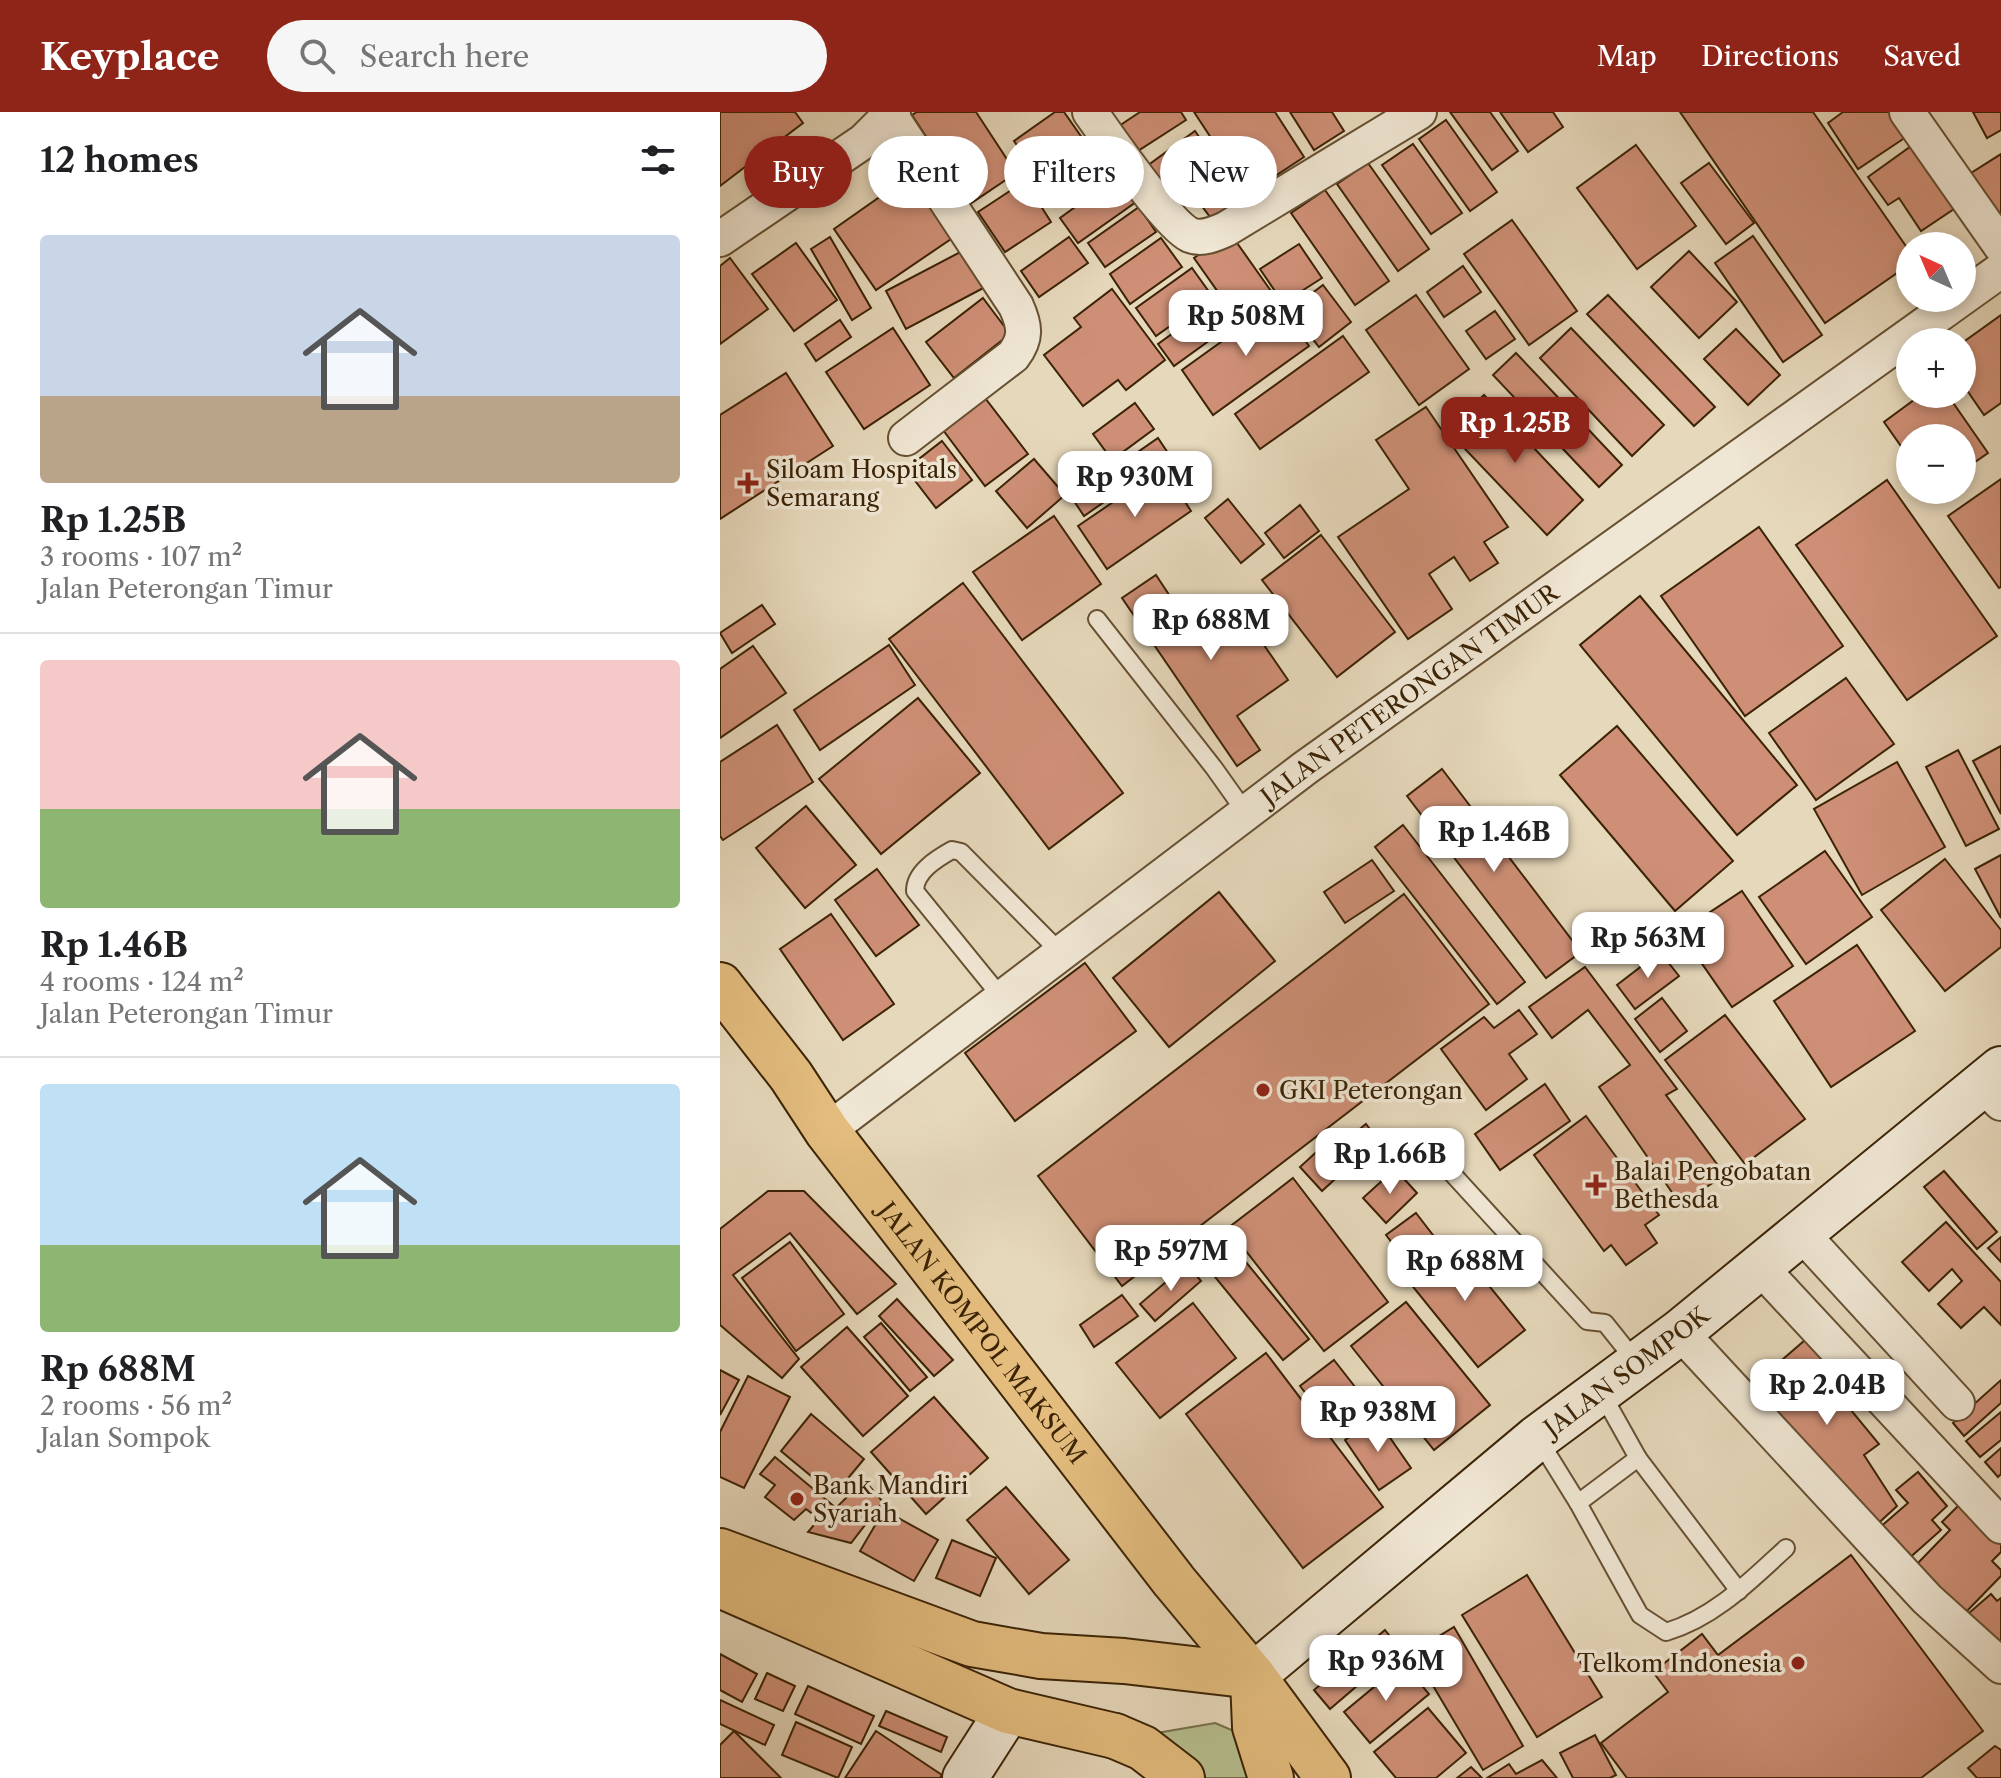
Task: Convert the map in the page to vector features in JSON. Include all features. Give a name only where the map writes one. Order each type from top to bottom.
[{"type":"main road","name":"JALAN KOMPOL MAKSUM","points":[[720,985],[791,1076],[827,1131],[1174,1581],[1253,1676],[1328,1778]]},
{"type":"main road","points":[[720,1551],[972,1644],[1041,1656],[1253,1676],[1255,1727],[1271,1778]]},
{"type":"main road","points":[[1118,1661],[1151,1649],[1174,1631],[1178,1611],[1174,1581]]},
{"type":"main road","points":[[720,1585],[1008,1711],[1115,1736],[1143,1748],[1182,1778]]},
{"type":"street","points":[[1104,117],[1169,217],[1190,235],[1201,237],[1226,229],[1419,112]]},
{"type":"street","points":[[1907,112],[2001,246]]},
{"type":"street","points":[[720,239],[864,141],[892,114],[1016,306],[1025,336],[1013,356],[906,438]]},
{"type":"street","name":"JALAN PETERONGAN TIMUR","points":[[827,1131],[1317,759],[2001,270]]},
{"type":"street","name":"JALAN SOMPOK","points":[[1253,1676],[1537,1438],[1680,1332],[1801,1233],[1994,1085]]},
{"type":"street","points":[[1801,1233],[1957,1403]]},
{"type":"street","points":[[1760,1267],[2001,1526]]},
{"type":"street","points":[[1680,1332],[1927,1599],[2001,1666]]},
{"type":"street","points":[[965,1778],[1008,1711]]},
{"type":"lane","points":[[1097,619],[1246,813]]},
{"type":"lane","points":[[1002,998],[915,891],[918,877],[938,858],[952,850],[961,852],[1061,953]]},
{"type":"lane","points":[[1437,1157],[1587,1321],[1605,1323],[1638,1364]]},
{"type":"lane","points":[[1601,1391],[1638,1458],[1739,1591]]},
{"type":"lane","points":[[1537,1438],[1578,1503],[1640,1615],[1666,1632],[1690,1625],[1739,1591],[1786,1548]]},
{"type":"lane","points":[[1578,1503],[1638,1458]]},
{"type":"green space","points":[[1215,1723],[1234,1731],[1254,1778],[1204,1778],[1154,1741],[1157,1733]]},
{"type":"building","points":[[720,112],[795,112],[803,123],[786,136],[744,136],[744,168],[720,186]]},
{"type":"building","points":[[917,112],[976,112],[1004,155],[1004,181],[988,192],[988,136],[926,136],[912,115]]},
{"type":"building","points":[[1055,112],[1064,112],[1081,136],[1021,136]]},
{"type":"building","points":[[1140,112],[1181,112],[1186,120],[1144,147],[1144,136],[1117,136],[1113,130]]},
{"type":"building","points":[[1194,112],[1275,112],[1304,157],[1277,175],[1277,136],[1210,136]]},
{"type":"building","points":[[1290,112],[1332,112],[1344,131],[1314,150]]},
{"type":"building","points":[[1450,112],[1490,112],[1518,151],[1492,170]]},
{"type":"building","points":[[1500,112],[1553,112],[1563,127],[1528,152]]},
{"type":"building","points":[[1680,112],[1813,112],[1896,232],[1896,274],[1825,323]]},
{"type":"building","points":[[1843,112],[1889,112],[1906,137],[1858,169],[1828,123]]},
{"type":"building","points":[[1973,112],[2001,112],[2001,130],[1987,138]]},
{"type":"building","points":[[1446,120],[1497,192],[1470,211],[1419,139]]},
{"type":"building","points":[[1413,144],[1462,213],[1431,234],[1382,165]]},
{"type":"building","points":[[1914,144],[1957,207],[1921,231],[1899,198],[1888,205],[1868,177]]},
{"type":"building","points":[[1636,145],[1696,226],[1637,269],[1577,188]]},
{"type":"building","points":[[2001,154],[2001,218],[1971,173]]},
{"type":"building","points":[[1160,157],[1160,184],[1147,166]]},
{"type":"building","points":[[1368,163],[1429,249],[1398,271],[1337,184]]},
{"type":"building","points":[[1709,163],[1754,223],[1726,244],[1681,183]]},
{"type":"building","points":[[1325,190],[1389,281],[1355,305],[1291,213]]},
{"type":"building","points":[[1004,195],[1004,208],[1042,208],[1051,222],[1005,252],[978,212]]},
{"type":"building","points":[[868,205],[868,208],[934,208],[954,237],[876,290],[834,229]]},
{"type":"building","points":[[1074,208],[1128,208],[1078,243],[1060,218]]},
{"type":"building","points":[[1138,208],[1156,232],[1105,267],[1088,243]]},
{"type":"building","points":[[1203,208],[1230,208],[1213,221]]},
{"type":"building","points":[[1512,220],[1577,311],[1529,345],[1464,254]]},
{"type":"building","points":[[1230,233],[1271,291],[1235,316],[1194,258]]},
{"type":"building","points":[[1753,236],[1822,335],[1783,362],[1715,263]]},
{"type":"building","points":[[830,237],[871,308],[852,320],[811,249]]},
{"type":"building","points":[[1069,237],[1088,263],[1039,297],[1021,271]]},
{"type":"building","points":[[1161,238],[1182,267],[1130,304],[1110,274]]},
{"type":"building","points":[[796,243],[837,300],[794,331],[752,274]]},
{"type":"building","points":[[1299,244],[1322,278],[1283,303],[1260,269]]},
{"type":"building","points":[[968,248],[989,285],[906,329],[886,291]]},
{"type":"building","points":[[1689,251],[1737,302],[1699,338],[1651,287]]},
{"type":"building","points":[[730,258],[768,309],[720,344],[720,266]]},
{"type":"building","points":[[1463,266],[1481,292],[1444,317],[1427,292]]},
{"type":"building","points":[[1192,268],[1212,296],[1156,336],[1136,308]]},
{"type":"building","points":[[1323,285],[1351,322],[1319,347],[1290,310]]},
{"type":"building","points":[[1112,289],[1165,360],[1126,390],[1118,380],[1083,406],[1044,355],[1081,327],[1074,318]]},
{"type":"building","points":[[1416,295],[1469,369],[1419,405],[1366,330]]},
{"type":"building","points":[[1608,295],[1715,407],[1694,426],[1587,314]]},
{"type":"building","points":[[983,298],[1010,334],[954,378],[926,342]]},
{"type":"building","points":[[1278,301],[1309,346],[1213,415],[1182,370]]},
{"type":"building","points":[[1495,311],[1515,339],[1486,359],[1466,331]]},
{"type":"building","points":[[1201,313],[1217,335],[1174,366],[1158,344]]},
{"type":"building","points":[[2001,315],[2001,403],[1984,415],[1976,403],[1976,333]]},
{"type":"building","points":[[840,320],[851,337],[816,361],[805,344]]},
{"type":"building","points":[[893,328],[930,385],[864,429],[826,372]]},
{"type":"building","points":[[1571,328],[1664,425],[1632,456],[1540,358]]},
{"type":"building","points":[[1736,329],[1780,375],[1748,405],[1704,359]]},
{"type":"building","points":[[1343,336],[1369,372],[1260,449],[1235,414]]},
{"type":"building","points":[[1516,353],[1622,465],[1599,487],[1493,375]]},
{"type":"building","name":"Siloam Hospitals Semarang","points":[[786,373],[833,446],[720,519],[720,415]]},
{"type":"building","points":[[982,394],[1028,454],[985,486],[940,426]]},
{"type":"building","points":[[1484,395],[1583,500],[1547,535],[1447,430]]},
{"type":"building","points":[[1135,403],[1154,429],[1112,460],[1093,434]]},
{"type":"building","points":[[1426,407],[1508,527],[1484,542],[1498,563],[1470,581],[1454,557],[1429,574],[1452,609],[1408,639],[1338,537],[1409,489],[1376,440]]},
{"type":"building","points":[[1903,408],[1957,408],[1968,424],[1896,424],[1896,439],[1884,422]]},
{"type":"building","points":[[1976,436],[1988,453],[1976,461]]},
{"type":"building","points":[[1158,438],[1170,456],[1084,516],[1072,498]]},
{"type":"building","points":[[942,441],[972,480],[936,508],[906,469]]},
{"type":"building","points":[[1034,459],[1065,495],[1027,528],[996,491]]},
{"type":"building","points":[[1163,468],[1191,511],[1107,569],[1078,526]]},
{"type":"building","points":[[2001,479],[1999,588],[1948,516],[1965,504],[1976,504],[1976,496]]},
{"type":"building","points":[[1887,480],[1896,493],[1896,504],[1904,504],[1997,636],[1907,700],[1796,545]]},
{"type":"building","points":[[1228,499],[1264,544],[1241,563],[1205,518]]},
{"type":"building","points":[[1300,505],[1319,531],[1284,558],[1265,533]]},
{"type":"building","points":[[1054,516],[1101,584],[1022,640],[973,572]]},
{"type":"building","points":[[1759,527],[1843,646],[1745,716],[1661,596]]},
{"type":"building","points":[[1321,535],[1395,632],[1337,677],[1262,580]]},
{"type":"building","points":[[1156,575],[1191,628],[1233,600],[1288,680],[1237,716],[1260,750],[1237,766],[1122,598]]},
{"type":"building","points":[[963,583],[1123,793],[1049,849],[889,639]]},
{"type":"building","points":[[1640,596],[1797,785],[1737,835],[1580,645]]},
{"type":"building","points":[[762,605],[775,624],[732,653],[720,633]]},
{"type":"building","points":[[889,645],[915,685],[820,750],[794,710]]},
{"type":"building","points":[[753,646],[786,693],[720,738],[720,669]]},
{"type":"building","points":[[1846,678],[1894,744],[1816,800],[1769,733]]},
{"type":"building","points":[[918,698],[980,773],[881,854],[819,779]]},
{"type":"building","points":[[777,725],[813,782],[723,840],[720,836],[720,762]]},
{"type":"building","points":[[1617,726],[1733,861],[1675,911],[1560,775]]},
{"type":"building","points":[[2001,746],[2001,814],[1973,761]]},
{"type":"building","points":[[1958,750],[1999,829],[1966,846],[1926,767]]},
{"type":"building","points":[[1897,762],[1945,847],[1862,895],[1814,809]]},
{"type":"building","points":[[1442,769],[1581,952],[1546,978],[1407,796]]},
{"type":"building","points":[[806,806],[856,865],[805,908],[756,848]]},
{"type":"building","points":[[1403,825],[1525,982],[1497,1004],[1375,847]]},
{"type":"building","points":[[1825,851],[1872,917],[1806,964],[1759,897]]},
{"type":"building","points":[[2001,855],[2001,918],[1975,869]]},
{"type":"building","points":[[1945,859],[2001,930],[2001,947],[1945,991],[1881,910]]},
{"type":"building","points":[[1372,860],[1394,891],[1345,923],[1324,892]]},
{"type":"building","points":[[877,869],[919,925],[876,956],[835,900]]},
{"type":"building","points":[[1742,891],[1793,966],[1732,1007],[1680,932]]},
{"type":"building","points":[[1219,892],[1275,961],[1169,1047],[1113,978]]},
{"type":"building","name":"GKI Peterongan","points":[[1404,894],[1489,1004],[1122,1286],[1038,1176]]},
{"type":"building","points":[[831,914],[894,1004],[843,1040],[780,949]]},
{"type":"building","points":[[1857,945],[1915,1031],[1831,1087],[1774,1001]]},
{"type":"building","points":[[1660,952],[1679,976],[1635,1009],[1617,985]]},
{"type":"building","points":[[1085,963],[1136,1031],[1015,1121],[965,1053]]},
{"type":"building","points":[[1585,967],[1677,1089],[1666,1095],[1725,1175],[1680,1204],[1599,1087],[1630,1065],[1588,1010],[1552,1038],[1529,1007]]},
{"type":"building","points":[[1662,998],[1687,1031],[1660,1052],[1635,1019]]},
{"type":"building","points":[[1519,1010],[1537,1034],[1509,1054],[1527,1079],[1486,1110],[1441,1049],[1484,1017],[1494,1028]]},
{"type":"building","points":[[1725,1015],[1805,1119],[1745,1164],[1665,1060]]},
{"type":"building","points":[[1545,1084],[1570,1121],[1500,1170],[1475,1134]]},
{"type":"building","name":"Balai Pengobatan Bethesda","points":[[1586,1116],[1659,1215],[1645,1225],[1657,1243],[1626,1265],[1611,1245],[1604,1251],[1534,1155]]},
{"type":"building","points":[[1366,1124],[1392,1158],[1375,1171],[1350,1137]]},
{"type":"building","points":[[1335,1135],[1357,1159],[1322,1191],[1300,1167]]},
{"type":"building","points":[[1395,1169],[1417,1193],[1386,1223],[1363,1198]]},
{"type":"building","points":[[1944,1171],[1997,1232],[1977,1249],[1924,1187]]},
{"type":"building","points":[[1293,1178],[1388,1302],[1324,1351],[1228,1228]]},
{"type":"building","points":[[768,1191],[804,1191],[896,1284],[857,1314],[790,1233],[733,1275],[799,1359],[782,1378],[720,1325],[720,1229]]},
{"type":"building","points":[[1416,1213],[1436,1239],[1406,1261],[1386,1235]]},
{"type":"building","points":[[1946,1222],[2001,1282],[2001,1325],[1984,1307],[1961,1328],[1938,1304],[1962,1281],[1952,1269],[1929,1291],[1902,1262]]},
{"type":"building","points":[[2001,1237],[2001,1262],[1988,1248]]},
{"type":"building","points":[[1227,1239],[1309,1339],[1283,1360],[1202,1261]]},
{"type":"building","points":[[1451,1239],[1525,1330],[1478,1367],[1405,1277]]},
{"type":"building","points":[[790,1242],[844,1314],[796,1351],[742,1278]]},
{"type":"building","points":[[1187,1264],[1201,1281],[1155,1321],[1140,1304]]},
{"type":"building","points":[[1122,1295],[1138,1316],[1094,1347],[1080,1325]]},
{"type":"building","points":[[897,1299],[953,1360],[934,1376],[879,1316]]},
{"type":"building","points":[[1406,1302],[1490,1405],[1434,1450],[1351,1346]]},
{"type":"building","points":[[1193,1303],[1236,1358],[1160,1418],[1116,1363]]},
{"type":"building","points":[[881,1323],[927,1377],[910,1391],[864,1337]]},
{"type":"building","points":[[847,1327],[908,1396],[863,1436],[801,1367]]},
{"type":"building","points":[[1812,1334],[1831,1358],[1817,1369],[1879,1444],[1864,1455],[1897,1506],[1870,1531],[1836,1479],[1753,1385]]},
{"type":"building","points":[[1266,1353],[1383,1507],[1303,1568],[1186,1414]]},
{"type":"building","points":[[1334,1360],[1370,1406],[1337,1433],[1300,1386]]},
{"type":"building","points":[[720,1370],[739,1380],[720,1415]]},
{"type":"building","points":[[748,1376],[790,1397],[744,1488],[720,1477],[720,1432]]},
{"type":"building","points":[[2001,1380],[2001,1403],[1964,1436],[1953,1423]]},
{"type":"building","points":[[934,1397],[988,1458],[926,1514],[871,1452]]},
{"type":"building","points":[[2001,1412],[2001,1440],[1980,1457],[1966,1441]]},
{"type":"building","points":[[811,1414],[864,1459],[834,1495],[781,1451]]},
{"type":"building","points":[[1377,1419],[1411,1468],[1379,1490],[1345,1440]]},
{"type":"building","points":[[2001,1448],[2001,1474],[1998,1477],[1985,1462]]},
{"type":"building","name":"Bank Mandiri Syariah","points":[[775,1457],[836,1508],[864,1480],[883,1502],[851,1543],[808,1532],[819,1519],[806,1509],[794,1520],[765,1497],[775,1485],[760,1474]]},
{"type":"building","points":[[1918,1472],[1947,1506],[1932,1520],[1941,1530],[1906,1561],[1878,1529],[1908,1503],[1896,1490]]},
{"type":"building","points":[[1006,1487],[1069,1560],[1029,1594],[967,1520]]},
{"type":"building","points":[[1965,1499],[2001,1536],[2001,1552],[1992,1561],[2001,1570],[2001,1576],[1965,1613],[1916,1565],[1950,1530],[1942,1522]]},
{"type":"building","points":[[884,1510],[938,1540],[914,1581],[860,1551]]},
{"type":"building","points":[[952,1540],[996,1558],[980,1596],[936,1578]]},
{"type":"building","name":"Telkom Indonesia","points":[[1851,1555],[1983,1731],[1921,1778],[1627,1778],[1601,1743],[1668,1692],[1653,1672],[1702,1634],[1718,1655]]},
{"type":"building","points":[[1527,1575],[1602,1697],[1537,1737],[1462,1615]]},
{"type":"building","points":[[1991,1594],[1997,1601],[2001,1598],[2001,1650],[1969,1613]]},
{"type":"building","points":[[1454,1627],[1523,1746],[1483,1770],[1413,1652]]},
{"type":"building","points":[[1385,1630],[1400,1649],[1330,1709],[1314,1690]]},
{"type":"building","points":[[720,1654],[757,1674],[742,1702],[720,1690]]},
{"type":"building","points":[[1403,1663],[1429,1694],[1370,1743],[1344,1712]]},
{"type":"building","points":[[767,1673],[795,1686],[783,1711],[755,1699]]},
{"type":"building","points":[[808,1686],[874,1716],[861,1744],[795,1714]]},
{"type":"building","points":[[720,1700],[774,1725],[765,1745],[720,1724]]},
{"type":"building","points":[[1428,1708],[1466,1753],[1436,1778],[1396,1778],[1374,1752]]},
{"type":"building","points":[[886,1711],[947,1737],[941,1752],[879,1726]]},
{"type":"building","points":[[796,1722],[852,1747],[838,1778],[782,1755]]},
{"type":"building","points":[[734,1731],[781,1778],[720,1778],[720,1745]]},
{"type":"building","points":[[876,1731],[942,1775],[940,1778],[845,1778]]},
{"type":"building","points":[[1595,1735],[1616,1775],[1610,1778],[1573,1778],[1560,1753]]},
{"type":"building","points":[[1995,1746],[2001,1750],[2001,1778],[1977,1778],[1968,1768]]},
{"type":"building","points":[[1542,1760],[1557,1778],[1487,1778],[1509,1764],[1516,1774]]},
{"type":"building","points":[[1471,1767],[1482,1778],[1457,1778]]},
{"type":"place","name":"Siloam Hospitals Semarang","points":[[748,483]]},
{"type":"place","name":"GKI Peterongan","points":[[1263,1090]]},
{"type":"place","name":"Balai Pengobatan Bethesda","points":[[1596,1185]]},
{"type":"place","name":"Bank Mandiri Syariah","points":[[797,1499]]},
{"type":"place","name":"Telkom Indonesia","points":[[1798,1663]]}]
